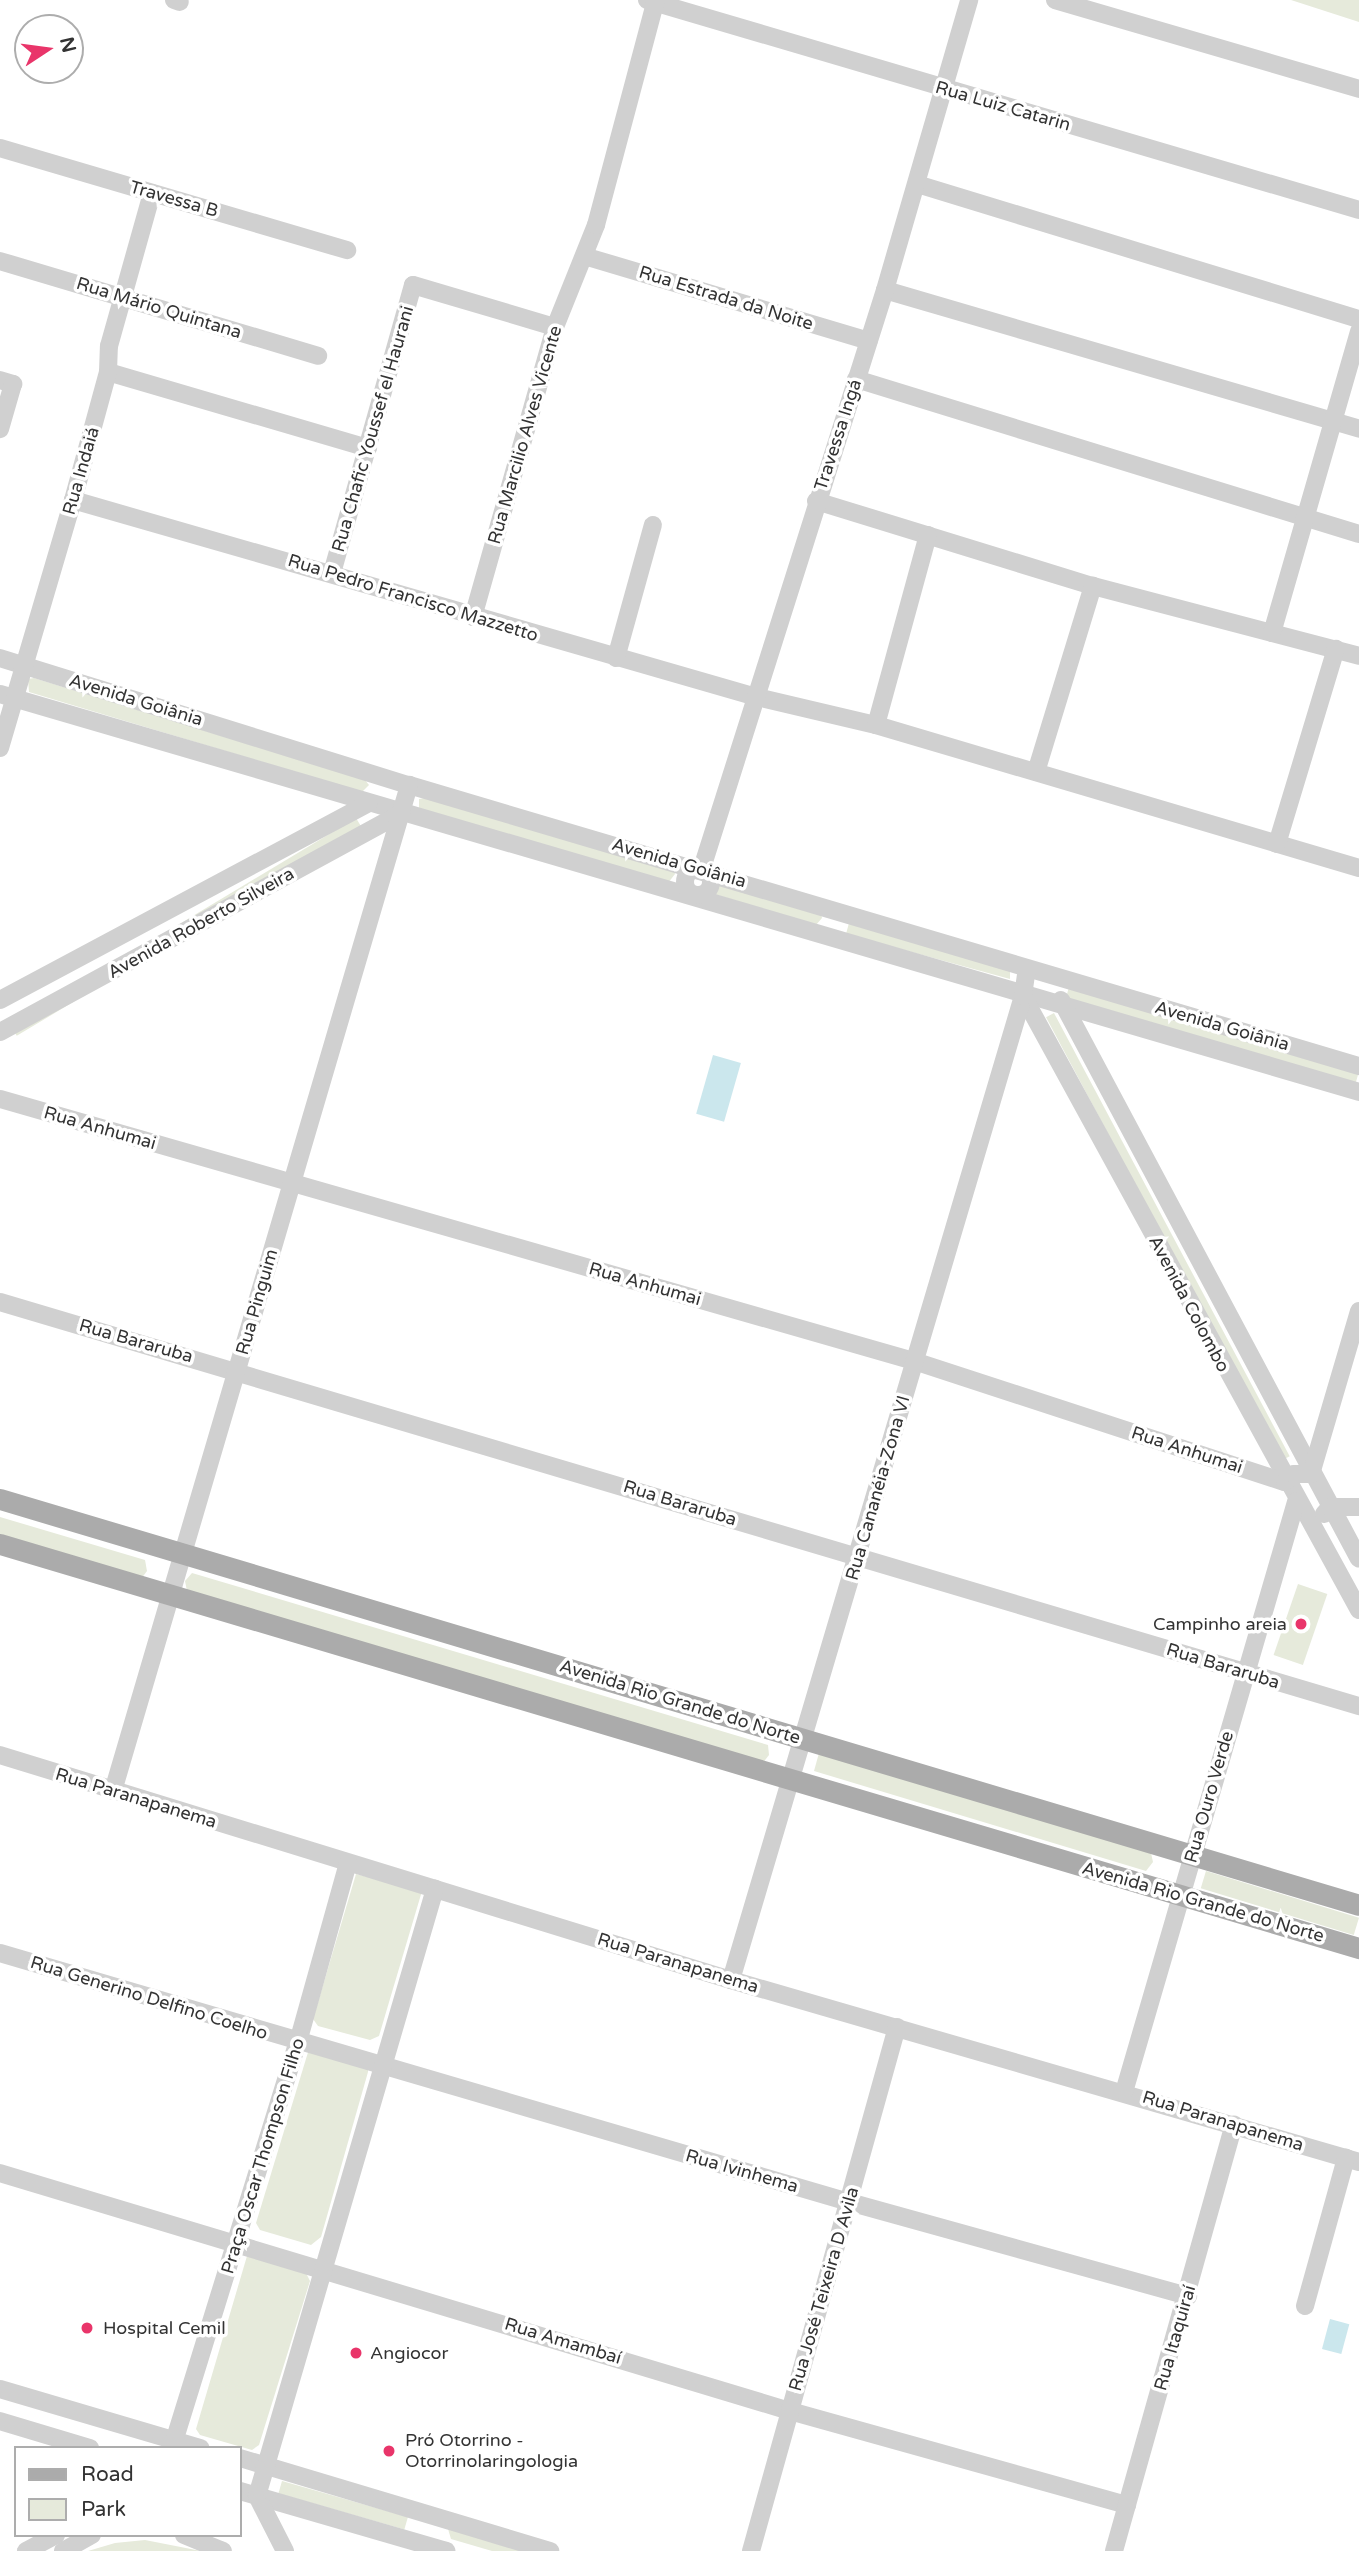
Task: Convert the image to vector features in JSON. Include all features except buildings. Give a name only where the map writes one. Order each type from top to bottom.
[{"type":"main road","name":"Avenida Rio Grande do Norte","points":[[0,1499],[1359,1905]]},
{"type":"main road","name":"Avenida Rio Grande do Norte","points":[[0,1544],[1359,1948]]},
{"type":"street","name":"Travessa Ingá","points":[[693,896],[708,888],[708,875],[702,868],[753,696],[885,290],[970,0]]},
{"type":"street","points":[[1055,0],[1359,89]]},
{"type":"street","name":"Rua Luiz Catarin","points":[[653,1],[1359,210]]},
{"type":"street","name":"Rua Marcilio Alves Vicente","points":[[474,617],[555,327],[584,256],[653,1]]},
{"type":"street","name":"Travessa B","points":[[0,148],[347,250]]},
{"type":"street","points":[[917,184],[1359,319]]},
{"type":"street","name":"Rua Indaiá","points":[[0,748],[8,696],[24,666],[74,500],[108,372],[109,346],[152,193]]},
{"type":"street","name":"Rua Estrada da Noite","points":[[584,256],[869,341]]},
{"type":"street","name":"Rua Mário Quintana","points":[[0,261],[318,356]]},
{"type":"street","name":"Rua Chafic Youssef el Haurani","points":[[332,573],[413,285],[555,327]]},
{"type":"street","points":[[885,290],[1359,429]]},
{"type":"street","points":[[1272,633],[1330,421],[1359,331]]},
{"type":"street","points":[[108,372],[368,448]]},
{"type":"street","points":[[856,379],[1359,534]]},
{"type":"street","points":[[0,380],[13,384],[0,429]]},
{"type":"street","name":"Rua Pedro Francisco Mazzetto","points":[[74,500],[332,573],[616,658],[753,696],[876,725],[1359,868]]},
{"type":"street","points":[[816,501],[1093,586],[1359,656]]},
{"type":"street","points":[[616,658],[653,525]]},
{"type":"street","points":[[876,725],[928,535]]},
{"type":"street","points":[[1037,772],[1093,586]]},
{"type":"street","points":[[1277,844],[1336,649]]},
{"type":"street","name":"Avenida Goiânia","points":[[0,658],[409,785],[702,868],[1027,969],[1359,1066]]},
{"type":"street","name":"Avenida Goiânia","points":[[8,696],[401,813],[693,896],[1023,996],[1359,1092]]},
{"type":"street","points":[[369,803],[379,775]]},
{"type":"street","name":"Rua Pinguim","points":[[113,1791],[168,1594],[237,1370],[409,785]]},
{"type":"street","name":"Avenida Roberto Silveira","points":[[0,1000],[369,803]]},
{"type":"street","name":"Avenida Roberto Silveira","points":[[0,1032],[401,813]]},
{"type":"street","points":[[831,939],[839,912]]},
{"type":"street","name":"Rua Cananéia-Zona VI","points":[[731,1980],[805,1739],[1023,996],[1027,969]]},
{"type":"street","points":[[1061,979],[1061,1005]]},
{"type":"street","name":"Avenida Colombo","points":[[1023,996],[1296,1502],[1359,1610]]},
{"type":"street","name":"Avenida Colombo","points":[[1061,1005],[1311,1475],[1359,1559]]},
{"type":"street","name":"Rua Anhumai","points":[[0,1100],[914,1362],[1286,1482]]},
{"type":"street","name":"Rua Bararuba","points":[[0,1301],[1359,1706]]},
{"type":"street","points":[[1286,1482],[1294,1474],[1311,1475],[1359,1311]]},
{"type":"street","name":"Rua Ouro Verde","points":[[1124,2092],[1296,1502]]},
{"type":"street","points":[[1306,1519],[1320,1517],[1330,1507],[1359,1507]]},
{"type":"street","name":"Rua Paranapanema","points":[[0,1755],[731,1980],[1352,2160]]},
{"type":"street","name":"Praça Oscar Thompson Filho","points":[[173,2444],[298,2042],[348,1863]]},
{"type":"street","points":[[285,2551],[257,2497],[435,1889]]},
{"type":"street","name":"Rua Generino Delfino Coelho","points":[[0,1953],[298,2042]]},
{"type":"street","name":"Rua José Teixeira D Avila","points":[[751,2551],[897,2027]]},
{"type":"street","name":"Rua Ivinhema","points":[[298,2042],[849,2202],[1188,2296]]},
{"type":"street","name":"Rua Itaquiraí","points":[[1114,2551],[1234,2125]]},
{"type":"street","points":[[1305,2306],[1352,2160]]},
{"type":"street","name":"Rua Amambaí","points":[[0,2173],[325,2268],[790,2411],[1127,2505]]},
{"type":"street","points":[[0,2409],[3,2390],[173,2444]]},
{"type":"street","points":[[0,2421],[83,2446]]},
{"type":"street","points":[[242,2459],[550,2551]]},
{"type":"street","points":[[242,2492],[418,2547],[446,2551]]},
{"type":"street","points":[[418,2547],[428,2513]]},
{"type":"street","points":[[26,2551],[53,2537]]},
{"type":"street","points":[[63,2551],[88,2537]]},
{"type":"street","points":[[189,2537],[223,2551]]},
{"type":"green space","points":[[1291,0],[1359,0],[1359,22]]},
{"type":"green space","points":[[34,678],[365,780],[369,785],[362,792],[29,692],[28,679]]},
{"type":"green space","points":[[425,798],[674,870],[675,874],[668,883],[419,810],[419,799]]},
{"type":"green space","points":[[356,818],[362,828],[17,1036],[11,1026]]},
{"type":"green space","points":[[720,882],[821,914],[822,918],[816,925],[714,894]]},
{"type":"green space","points":[[849,923],[1010,971],[1010,979],[846,934]]},
{"type":"green space","points":[[1069,987],[1359,1070],[1355,1084],[1065,1000]]},
{"type":"green space","points":[[1054,1013],[1290,1456],[1282,1460],[1046,1017]]},
{"type":"green space","points":[[0,1517],[145,1560],[147,1571],[141,1579],[0,1538]]},
{"type":"green space","points":[[192,1573],[768,1745],[769,1755],[762,1764],[187,1591],[185,1581]]},
{"type":"green space","name":"Campinho areia","points":[[1298,1584],[1327,1594],[1303,1665],[1274,1655]]},
{"type":"green space","points":[[819,1753],[1151,1853],[1153,1862],[1146,1871],[814,1771]]},
{"type":"green space","points":[[1206,1871],[1359,1918],[1354,1935],[1201,1888]]},
{"type":"green space","points":[[356,1874],[422,1891],[379,2036],[370,2040],[318,2026],[313,2019]]},
{"type":"green space","points":[[309,2049],[368,2068],[321,2237],[311,2245],[260,2230],[256,2223]]},
{"type":"green space","points":[[247,2256],[305,2271],[310,2281],[259,2445],[252,2450],[200,2435],[196,2429]]},
{"type":"green space","points":[[282,2481],[408,2517],[404,2530],[278,2493]]},
{"type":"green space","points":[[448,2529],[529,2551],[492,2551],[451,2539]]},
{"type":"green space","points":[[145,2540],[201,2551],[88,2551],[115,2543]]},
{"type":"water","points":[[713,1055],[741,1063],[724,1122],[696,1114]]},
{"type":"water","points":[[1330,2319],[1349,2324],[1341,2354],[1322,2349]]},
{"type":"place","name":"Campinho areia","points":[[1301,1624]]},
{"type":"place","name":"Hospital Cemil","points":[[87,2328]]},
{"type":"place","name":"Angiocor","points":[[356,2353]]},
{"type":"place","name":"Pró Otorrino - Otorrinolaringologia","points":[[389,2451]]}]
